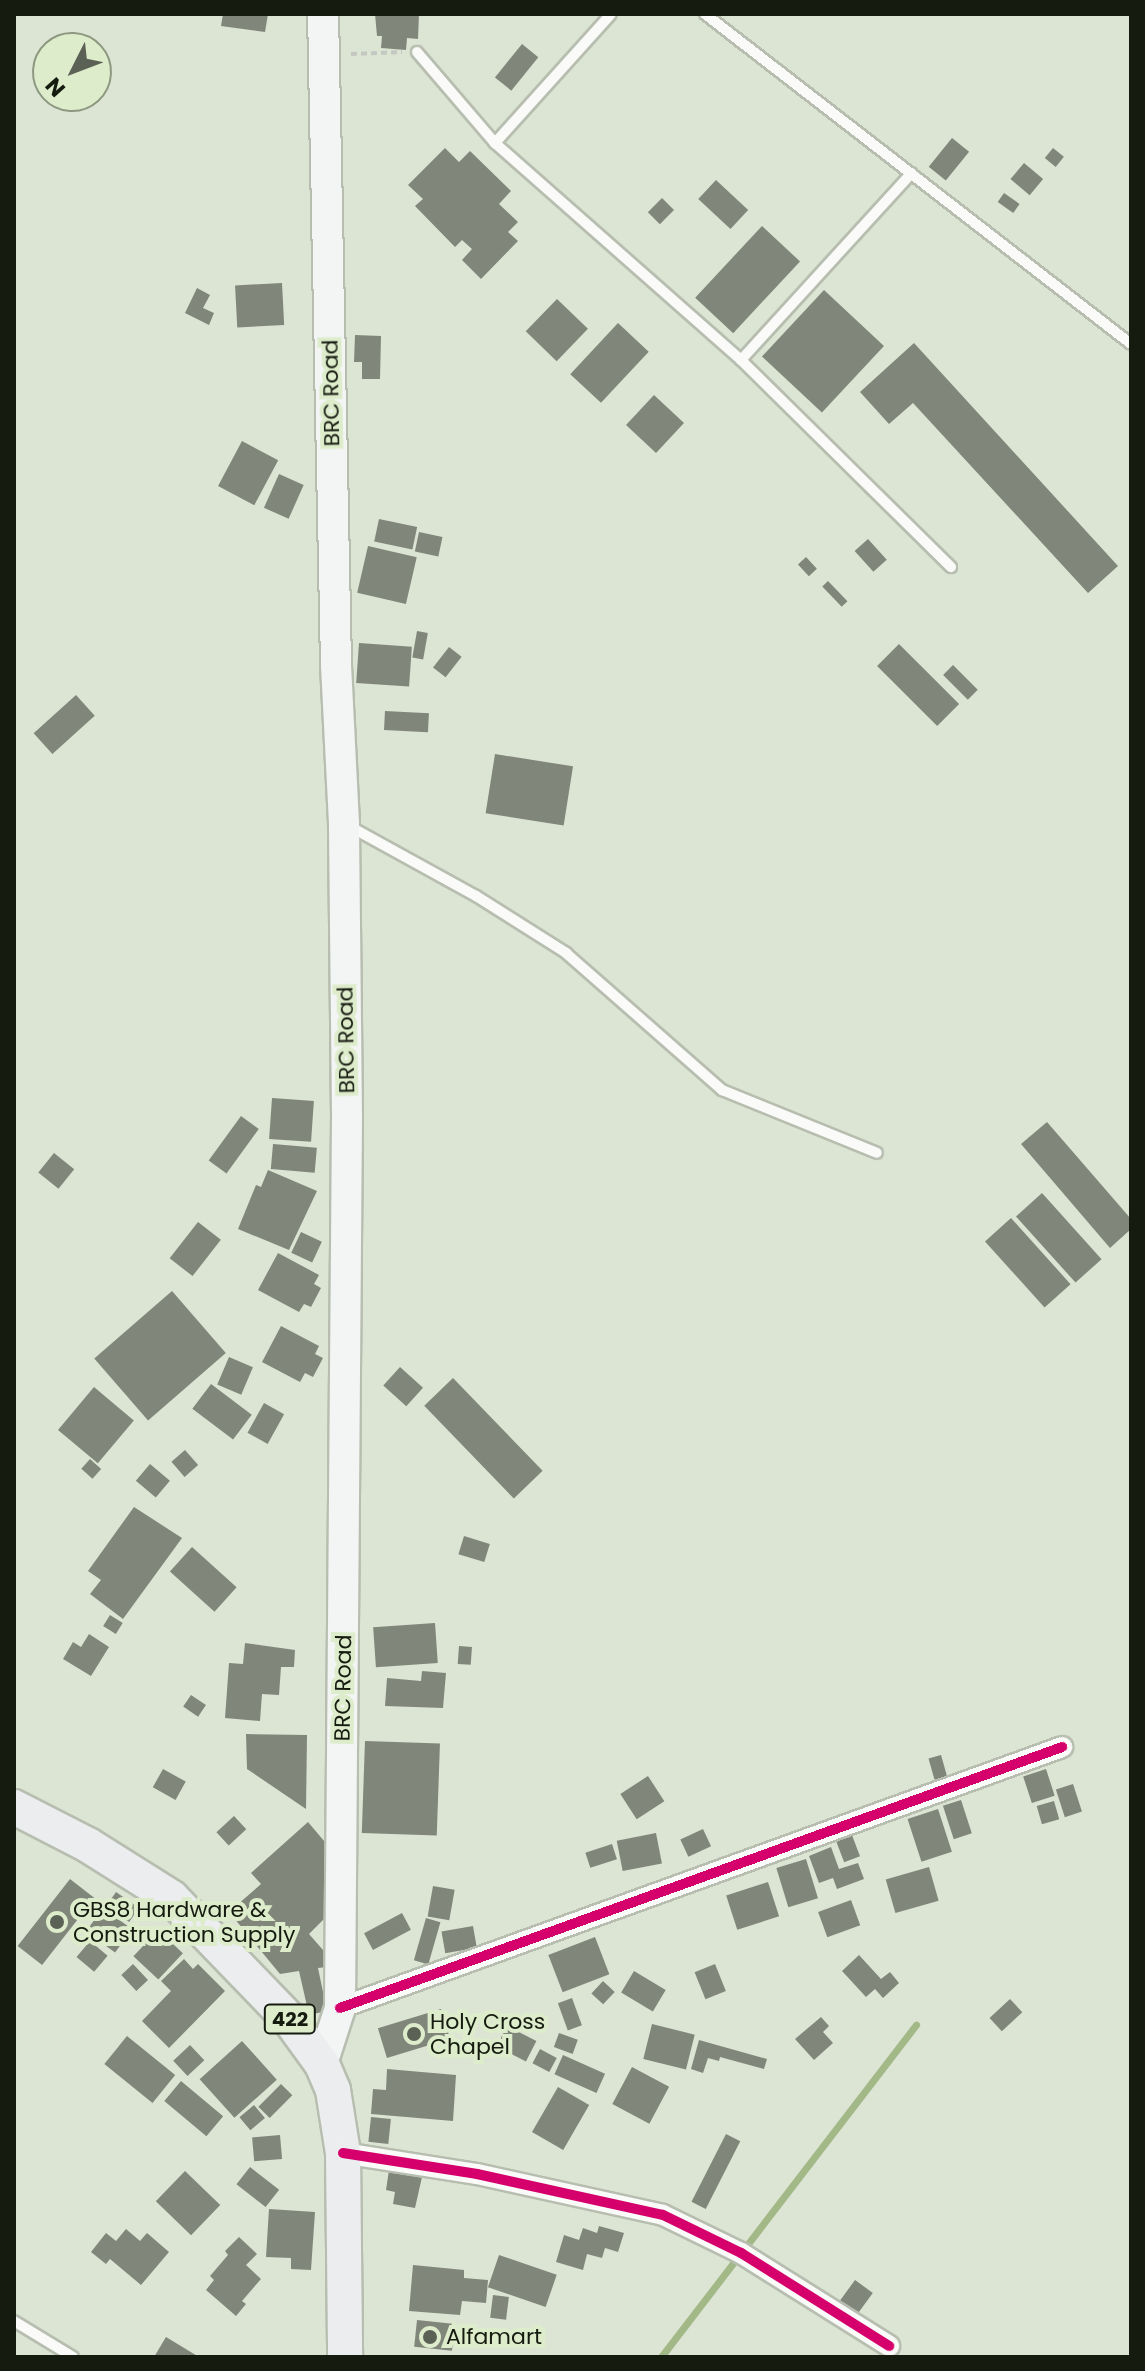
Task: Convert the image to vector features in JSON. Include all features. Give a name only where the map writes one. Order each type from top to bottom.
[{"type":"main road","name":"BRC Road","points":[[322,2064],[340,2008],[347,1115],[344,823],[335,649],[323,14]]},
{"type":"main road","name":"422","points":[[14,1807],[88,1845],[172,1898],[281,2009],[322,2064],[333,2090],[343,2153],[345,2357]]},
{"type":"street","points":[[340,2008],[1062,1747]]},
{"type":"street","points":[[343,2153],[477,2174],[663,2215],[741,2253],[889,2346]]},
{"type":"lane","points":[[495,143],[611,14]]},
{"type":"lane","points":[[705,14],[1131,344]]},
{"type":"lane","points":[[417,52],[495,143],[741,360],[951,567]]},
{"type":"lane","points":[[741,360],[912,173]]},
{"type":"lane","points":[[344,823],[476,896],[566,953],[722,1090],[877,1153]]},
{"type":"lane","points":[[14,2321],[73,2357]]},
{"type":"path","points":[[325,54],[417,52]]},
{"type":"building","points":[[223,14],[268,14],[265,32],[221,26]]},
{"type":"building","points":[[375,14],[419,14],[418,39],[407,38],[406,50],[381,48],[382,36],[377,36]]},
{"type":"building","points":[[522,44],[538,57],[511,91],[495,77]]},
{"type":"building","points":[[952,138],[969,152],[946,181],[929,167]]},
{"type":"building","points":[[445,148],[459,162],[470,151],[511,191],[499,204],[518,222],[508,232],[518,241],[481,279],[462,260],[472,249],[462,240],[455,247],[415,206],[423,199],[408,185]]},
{"type":"building","points":[[1053,148],[1064,157],[1056,167],[1045,158]]},
{"type":"building","points":[[1024,163],[1043,179],[1030,195],[1011,179]]},
{"type":"building","points":[[716,180],[748,210],[730,229],[698,199]]},
{"type":"building","points":[[1004,193],[1020,204],[1013,213],[998,202]]},
{"type":"building","points":[[662,198],[674,210],[660,224],[648,212]]},
{"type":"building","points":[[762,226],[800,261],[733,333],[695,298]]},
{"type":"building","points":[[282,283],[284,325],[237,327],[235,285]]},
{"type":"building","points":[[197,288],[210,295],[203,308],[214,313],[209,325],[185,313]]},
{"type":"building","points":[[824,290],[884,346],[822,412],[762,357]]},
{"type":"building","points":[[557,299],[588,329],[557,361],[526,331]]},
{"type":"building","points":[[618,323],[649,352],[601,403],[570,374]]},
{"type":"building","points":[[355,335],[381,336],[380,379],[362,379],[362,362],[354,362]]},
{"type":"building","points":[[914,343],[1118,566],[1088,593],[913,403],[889,424],[860,392]]},
{"type":"building","points":[[654,395],[684,423],[656,453],[626,425]]},
{"type":"building","points":[[242,441],[278,460],[254,505],[218,486]]},
{"type":"building","points":[[279,474],[304,485],[289,519],[264,508]]},
{"type":"building","points":[[379,519],[417,527],[412,550],[374,541]]},
{"type":"building","points":[[419,532],[442,537],[438,557],[415,552]]},
{"type":"building","points":[[868,539],[887,560],[873,572],[855,551]]},
{"type":"building","points":[[368,546],[417,557],[406,604],[357,593]]},
{"type":"building","points":[[806,557],[817,569],[809,576],[798,565]]},
{"type":"building","points":[[828,581],[847,601],[842,607],[822,587]]},
{"type":"building","points":[[417,631],[428,633],[423,659],[412,658]]},
{"type":"building","points":[[359,643],[412,647],[409,687],[356,683]]},
{"type":"building","points":[[899,644],[959,704],[937,726],[877,666]]},
{"type":"building","points":[[449,647],[462,657],[446,677],[433,667]]},
{"type":"building","points":[[953,665],[978,690],[968,700],[943,675]]},
{"type":"building","points":[[76,695],[95,716],[52,754],[34,733]]},
{"type":"building","points":[[385,711],[429,713],[428,732],[384,730]]},
{"type":"building","points":[[495,754],[573,766],[564,826],[486,813]]},
{"type":"building","points":[[272,1098],[314,1101],[311,1142],[269,1139]]},
{"type":"building","points":[[241,1116],[259,1129],[226,1173],[209,1160]]},
{"type":"building","points":[[1047,1122],[1131,1219],[1131,1229],[1110,1248],[1021,1144]]},
{"type":"building","points":[[273,1144],[317,1148],[315,1173],[271,1169]]},
{"type":"building","points":[[54,1153],[74,1169],[58,1189],[38,1172]]},
{"type":"building","points":[[268,1170],[317,1191],[289,1250],[238,1229],[256,1185],[261,1187]]},
{"type":"building","points":[[1042,1193],[1102,1259],[1076,1283],[1016,1216]]},
{"type":"building","points":[[1011,1218],[1071,1284],[1045,1308],[985,1241]]},
{"type":"building","points":[[198,1222],[221,1240],[193,1276],[170,1258]]},
{"type":"building","points":[[301,1232],[322,1242],[312,1263],[291,1253]]},
{"type":"building","points":[[278,1253],[319,1275],[314,1284],[321,1288],[311,1307],[304,1304],[299,1312],[258,1290]]},
{"type":"building","points":[[172,1291],[226,1353],[148,1420],[94,1359]]},
{"type":"building","points":[[281,1326],[319,1346],[315,1354],[323,1358],[313,1377],[305,1373],[300,1382],[262,1362]]},
{"type":"building","points":[[229,1357],[253,1367],[241,1395],[217,1385]]},
{"type":"building","points":[[400,1367],[423,1388],[406,1406],[383,1386]]},
{"type":"building","points":[[453,1378],[543,1471],[514,1499],[424,1406]]},
{"type":"building","points":[[211,1384],[252,1415],[233,1439],[192,1409]]},
{"type":"building","points":[[94,1387],[134,1420],[98,1463],[58,1430]]},
{"type":"building","points":[[264,1403],[284,1414],[268,1444],[248,1433]]},
{"type":"building","points":[[185,1450],[198,1465],[185,1477],[171,1462]]},
{"type":"building","points":[[90,1459],[101,1469],[92,1479],[81,1469]]},
{"type":"building","points":[[150,1464],[170,1481],[156,1498],[136,1481]]},
{"type":"building","points":[[134,1507],[182,1538],[123,1619],[90,1594],[101,1580],[88,1571]]},
{"type":"building","points":[[464,1536],[490,1544],[484,1562],[458,1554]]},
{"type":"building","points":[[192,1547],[237,1587],[215,1612],[170,1572]]},
{"type":"building","points":[[110,1615],[123,1623],[116,1634],[103,1626]]},
{"type":"building","points":[[435,1623],[438,1663],[376,1667],[373,1627]]},
{"type":"building","points":[[89,1634],[109,1647],[91,1676],[63,1659],[73,1642],[81,1647]]},
{"type":"building","points":[[245,1643],[295,1650],[294,1667],[281,1667],[279,1695],[262,1694],[260,1721],[225,1718],[229,1663],[243,1664]]},
{"type":"building","points":[[459,1646],[472,1647],[471,1665],[458,1664]]},
{"type":"building","points":[[422,1671],[446,1673],[443,1708],[385,1706],[387,1678],[421,1681]]},
{"type":"building","points":[[191,1695],[206,1705],[198,1717],[183,1707]]},
{"type":"building","points":[[246,1734],[307,1735],[306,1809],[247,1769]]},
{"type":"building","points":[[365,1741],[440,1744],[437,1836],[362,1833]]},
{"type":"building","points":[[941,1755],[947,1776],[935,1780],[929,1759]]},
{"type":"building","points":[[163,1769],[186,1782],[176,1800],[153,1787]]},
{"type":"building","points":[[1046,1769],[1055,1796],[1032,1803],[1023,1776]]},
{"type":"building","points":[[648,1776],[664,1801],[637,1819],[620,1794]]},
{"type":"building","points":[[1073,1784],[1082,1812],[1065,1817],[1056,1790]]},
{"type":"building","points":[[961,1800],[972,1833],[954,1839],[943,1806]]},
{"type":"building","points":[[1054,1801],[1059,1819],[1042,1824],[1037,1806]]},
{"type":"building","points":[[938,1809],[952,1852],[921,1862],[908,1819]]},
{"type":"building","points":[[234,1816],[246,1829],[229,1846],[216,1832]]},
{"type":"building","points":[[308,1822],[330,1848],[330,1913],[309,1934],[337,1966],[318,1968],[327,2011],[309,2015],[299,1971],[280,1974],[229,1912],[261,1884],[251,1873]]},
{"type":"building","points":[[703,1829],[711,1846],[688,1857],[680,1840]]},
{"type":"building","points":[[850,1830],[860,1856],[844,1862],[834,1836]]},
{"type":"building","points":[[656,1833],[662,1863],[623,1871],[617,1841]]},
{"type":"building","points":[[612,1844],[617,1859],[590,1868],[585,1853]]},
{"type":"building","points":[[831,1847],[839,1869],[858,1863],[864,1879],[837,1889],[833,1878],[819,1883],[809,1856]]},
{"type":"building","points":[[806,1859],[818,1898],[788,1907],[776,1868]]},
{"type":"building","points":[[929,1867],[939,1901],[895,1913],[886,1879]]},
{"type":"building","name":"GBS8 Hardware & Construction Supply","points":[[70,1879],[94,1898],[42,1965],[18,1946]]},
{"type":"building","points":[[768,1882],[779,1916],[737,1930],[726,1896]]},
{"type":"building","points":[[433,1886],[455,1890],[449,1920],[428,1917]]},
{"type":"building","points":[[116,1892],[139,1908],[129,1922],[106,1906]]},
{"type":"building","points":[[851,1900],[860,1925],[827,1937],[818,1912]]},
{"type":"building","points":[[103,1908],[132,1929],[115,1953],[86,1931]]},
{"type":"building","points":[[402,1913],[411,1930],[373,1950],[364,1933]]},
{"type":"building","points":[[426,1918],[440,1922],[428,1964],[414,1960]]},
{"type":"building","points":[[473,1926],[477,1948],[445,1953],[441,1932]]},
{"type":"building","points":[[158,1930],[183,1953],[158,1980],[133,1956]]},
{"type":"building","points":[[595,1937],[609,1974],[563,1992],[548,1955]]},
{"type":"building","points":[[90,1941],[108,1956],[94,1972],[77,1957]]},
{"type":"building","points":[[859,1955],[881,1979],[890,1972],[899,1983],[883,1998],[875,1989],[866,1997],[842,1971]]},
{"type":"building","points":[[184,1959],[193,1969],[198,1964],[225,1991],[169,2048],[142,2021],[171,1991],[161,1981]]},
{"type":"building","points":[[133,1964],[148,1980],[136,1991],[121,1975]]},
{"type":"building","points":[[715,1964],[726,1991],[705,1999],[695,1972]]},
{"type":"building","points":[[634,1971],[666,1990],[653,2011],[621,1992]]},
{"type":"building","points":[[603,1981],[615,1992],[603,2004],[591,1993]]},
{"type":"building","points":[[572,1998],[582,2025],[568,2030],[558,2003]]},
{"type":"building","points":[[1010,1999],[1022,2012],[1002,2031],[990,2018]]},
{"type":"building","name":"Holy Cross Chapel","points":[[441,2009],[450,2039],[387,2058],[378,2028]]},
{"type":"building","points":[[821,2017],[829,2026],[823,2032],[833,2043],[814,2060],[795,2039]]},
{"type":"building","points":[[652,2024],[695,2035],[686,2070],[643,2059]]},
{"type":"building","points":[[507,2026],[536,2041],[526,2061],[497,2046]]},
{"type":"building","points":[[559,2033],[578,2040],[573,2054],[554,2047]]},
{"type":"building","points":[[127,2036],[175,2075],[153,2103],[104,2064]]},
{"type":"building","points":[[699,2040],[767,2059],[764,2069],[720,2057],[719,2061],[708,2058],[703,2073],[691,2069]]},
{"type":"building","points":[[242,2041],[277,2080],[234,2118],[200,2079]]},
{"type":"building","points":[[190,2045],[204,2060],[188,2076],[173,2061]]},
{"type":"building","points":[[540,2049],[557,2058],[549,2072],[532,2063]]},
{"type":"building","points":[[563,2055],[605,2074],[596,2093],[554,2074]]},
{"type":"building","points":[[632,2067],[669,2087],[649,2124],[612,2104]]},
{"type":"building","points":[[387,2069],[456,2075],[453,2121],[371,2114],[373,2089],[386,2090]]},
{"type":"building","points":[[181,2081],[223,2116],[206,2136],[164,2101]]},
{"type":"building","points":[[281,2084],[292,2095],[270,2118],[258,2107]]},
{"type":"building","points":[[558,2087],[589,2105],[563,2150],[532,2132]]},
{"type":"building","points":[[254,2105],[265,2118],[250,2130],[239,2117]]},
{"type":"building","points":[[371,2117],[391,2119],[388,2144],[368,2142]]},
{"type":"building","points":[[726,2134],[740,2141],[706,2209],[691,2202]]},
{"type":"building","points":[[280,2135],[282,2159],[254,2161],[252,2137]]},
{"type":"building","points":[[250,2167],[279,2190],[266,2207],[236,2184]]},
{"type":"building","points":[[389,2170],[422,2177],[415,2208],[393,2204],[395,2192],[386,2190]]},
{"type":"building","points":[[185,2171],[220,2205],[191,2235],[156,2201]]},
{"type":"building","points":[[269,2209],[315,2212],[311,2270],[291,2269],[291,2258],[266,2257]]},
{"type":"building","points":[[599,2226],[624,2233],[618,2252],[605,2248],[602,2258],[587,2254],[583,2270],[556,2262],[564,2235],[579,2240],[583,2228],[597,2233]]},
{"type":"building","points":[[126,2229],[140,2241],[147,2233],[169,2252],[141,2285],[110,2259],[106,2264],[91,2252],[106,2233],[116,2241]]},
{"type":"building","points":[[239,2237],[257,2254],[246,2265],[261,2279],[242,2301],[246,2304],[236,2316],[206,2290],[214,2280],[210,2276],[228,2255],[225,2251]]},
{"type":"building","points":[[499,2255],[557,2275],[546,2307],[488,2287]]},
{"type":"building","points":[[413,2265],[464,2270],[464,2278],[488,2280],[486,2303],[462,2301],[460,2315],[409,2311]]},
{"type":"building","points":[[855,2280],[873,2293],[855,2318],[837,2305]]},
{"type":"building","points":[[493,2295],[509,2297],[506,2320],[490,2318]]},
{"type":"building","points":[[417,2320],[455,2324],[452,2351],[414,2347]]},
{"type":"building","points":[[166,2337],[199,2357],[154,2357]]},
{"type":"waterway","points":[[661,2357],[916,2025]]},
{"type":"cycle path","points":[[340,2008],[1062,1747]]},
{"type":"cycle path","points":[[343,2153],[477,2174],[663,2215],[741,2253],[889,2346]]},
{"type":"place","name":"GBS8 Hardware & Construction Supply","points":[[57,1922]]},
{"type":"place","name":"Holy Cross Chapel","points":[[414,2034]]},
{"type":"place","name":"Alfamart","points":[[430,2337]]}]
